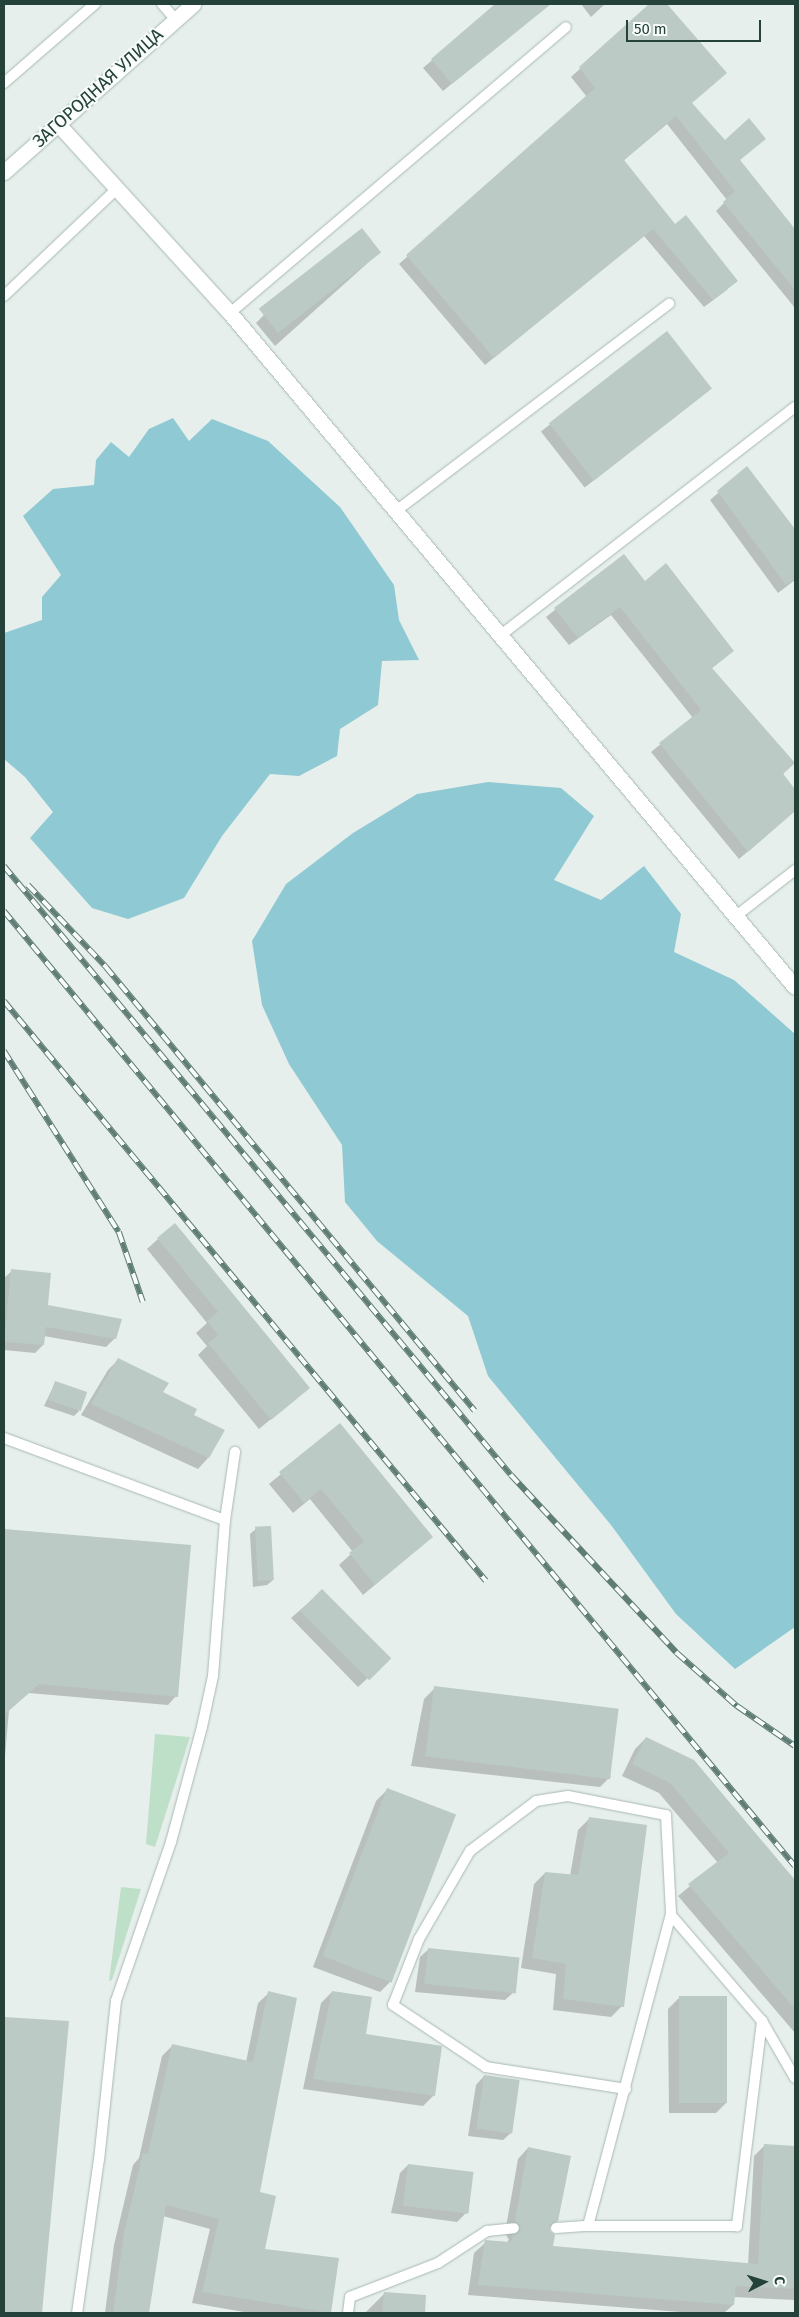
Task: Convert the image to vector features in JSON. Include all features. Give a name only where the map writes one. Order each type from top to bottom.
[{"type":"street","name":"ЗАГОРОДНАЯ УЛИЦА","points":[[4,172],[193,4]]},
{"type":"street","points":[[58,124],[230,313],[795,987]]},
{"type":"lane","points":[[4,83],[95,4]]},
{"type":"lane","points":[[162,4],[175,19]]},
{"type":"lane","points":[[230,313],[566,27]]},
{"type":"lane","points":[[4,296],[118,188]]},
{"type":"lane","points":[[396,511],[670,304]]},
{"type":"lane","points":[[501,635],[795,407]]},
{"type":"lane","points":[[736,916],[795,870]]},
{"type":"lane","points":[[4,1438],[225,1520]]},
{"type":"lane","points":[[77,2313],[99,2159],[116,2001],[171,1842],[202,1727],[213,1676],[225,1520],[235,1452]]},
{"type":"lane","points":[[588,2226],[626,2088],[671,1915],[666,1815],[568,1796],[536,1801],[470,1851],[419,1939],[393,2005],[486,2067],[626,2088]]},
{"type":"lane","points":[[671,1915],[762,2021],[795,2078]]},
{"type":"lane","points":[[556,2228],[588,2226],[737,2226],[762,2021]]},
{"type":"lane","points":[[348,2313],[350,2297],[438,2263],[487,2231],[514,2228]]},
{"type":"green space","points":[[155,1734],[190,1737],[155,1847],[146,1844]]},
{"type":"green space","points":[[121,1887],[141,1889],[112,1980],[109,1981]]},
{"type":"water","points":[[173,418],[189,441],[212,419],[268,441],[340,507],[394,585],[399,620],[419,660],[382,661],[378,705],[340,729],[337,756],[299,776],[270,774],[222,836],[184,898],[128,919],[92,908],[30,838],[53,812],[25,777],[4,759],[4,633],[42,620],[42,597],[61,575],[23,516],[53,489],[94,485],[96,460],[111,442],[129,457],[149,429]]},
{"type":"water","points":[[488,782],[561,788],[594,816],[554,880],[601,900],[644,866],[681,914],[674,952],[734,980],[795,1034],[795,1627],[735,1669],[676,1614],[611,1525],[488,1376],[468,1316],[377,1241],[345,1202],[342,1145],[289,1064],[262,1005],[252,941],[286,884],[353,833],[417,794]]},
{"type":"building","points":[[495,4],[551,4],[452,84],[431,59]]},
{"type":"building","points":[[649,4],[667,4],[727,73],[692,103],[725,140],[749,118],[766,139],[740,160],[795,229],[795,290],[723,202],[735,191],[676,116],[624,160],[675,224],[686,215],[738,281],[713,300],[653,229],[494,358],[406,255],[595,88],[579,67]]},
{"type":"building","points":[[362,228],[381,252],[278,333],[259,309]]},
{"type":"building","points":[[667,331],[712,389],[594,481],[549,423]]},
{"type":"building","points":[[747,466],[795,529],[795,579],[786,585],[717,491]]},
{"type":"building","points":[[624,554],[645,581],[666,563],[734,651],[712,668],[795,763],[783,774],[795,789],[795,811],[748,852],[659,743],[701,710],[620,607],[578,638],[554,608]]},
{"type":"building","points":[[175,1223],[310,1388],[271,1420],[208,1343],[218,1335],[207,1321],[218,1312],[157,1238]]},
{"type":"building","points":[[11,1269],[51,1273],[48,1305],[122,1319],[116,1339],[46,1327],[44,1345],[4,1342]]},
{"type":"building","points":[[118,1358],[169,1383],[163,1392],[197,1409],[194,1415],[225,1430],[209,1458],[91,1404]]},
{"type":"building","points":[[55,1381],[87,1392],[81,1411],[48,1400]]},
{"type":"building","points":[[340,1423],[433,1537],[375,1585],[349,1553],[364,1541],[321,1489],[304,1503],[279,1472]]},
{"type":"building","points":[[271,1526],[274,1580],[258,1581],[255,1527]]},
{"type":"building","points":[[4,1529],[191,1545],[178,1697],[39,1684],[4,1715]]},
{"type":"building","points":[[322,1589],[391,1658],[369,1680],[300,1611]]},
{"type":"building","points":[[434,1686],[619,1709],[610,1779],[425,1756]]},
{"type":"building","points":[[646,1737],[694,1760],[795,1880],[795,2009],[688,1884],[729,1853],[670,1783],[632,1764]]},
{"type":"building","points":[[387,1788],[456,1815],[392,1983],[322,1956]]},
{"type":"building","points":[[589,1817],[647,1825],[624,2007],[563,1999],[566,1964],[532,1958],[545,1872],[578,1875]]},
{"type":"building","points":[[428,1948],[519,1958],[516,1993],[424,1984]]},
{"type":"building","points":[[268,1991],[297,1998],[260,2192],[276,2196],[265,2249],[339,2258],[331,2313],[202,2292],[219,2219],[166,2205],[149,2313],[113,2313],[124,2233],[143,2153],[148,2154],[172,2044],[253,2062]]},
{"type":"building","points":[[332,1991],[372,1997],[366,2034],[442,2046],[435,2096],[313,2079]]},
{"type":"building","points":[[679,1996],[727,1996],[727,2103],[679,2103]]},
{"type":"building","points":[[4,2017],[69,2021],[42,2313],[4,2313]]},
{"type":"building","points":[[484,2075],[520,2080],[512,2133],[476,2128]]},
{"type":"building","points":[[764,2144],[795,2146],[795,2289],[736,2286],[734,2305],[478,2285],[485,2240],[511,2242],[513,2235],[520,2230],[515,2221],[528,2147],[571,2156],[558,2221],[550,2225],[550,2231],[555,2235],[553,2246],[758,2264]]},
{"type":"building","points":[[408,2164],[474,2172],[468,2214],[403,2206]]},
{"type":"building","points":[[384,2292],[426,2295],[425,2313],[382,2313]]},
{"type":"railway","points":[[4,866],[511,1475],[677,1653],[737,1706],[795,1746]]},
{"type":"railway","points":[[28,885],[106,967],[475,1411]]},
{"type":"railway","points":[[4,911],[795,1866]]},
{"type":"railway","points":[[4,1001],[486,1581]]},
{"type":"railway","points":[[4,1051],[119,1232],[143,1302]]}]
